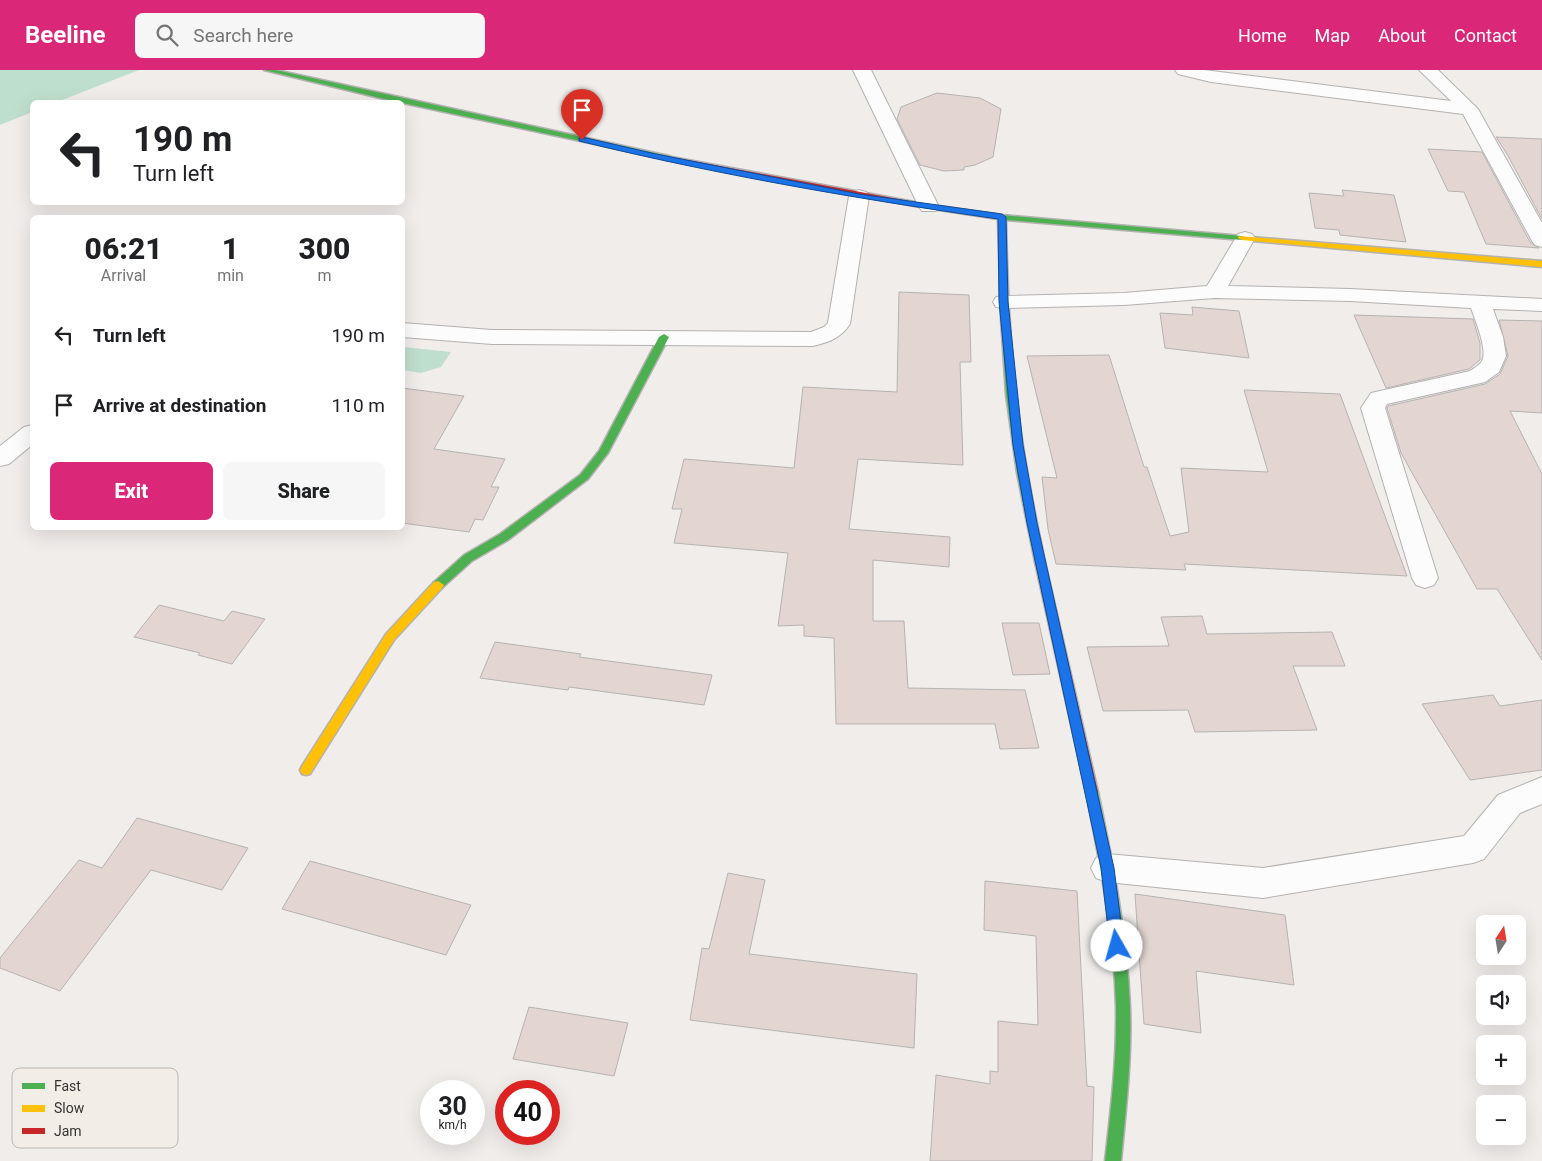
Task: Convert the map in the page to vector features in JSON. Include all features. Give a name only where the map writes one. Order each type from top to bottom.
[{"type":"street","points":[[267,70],[401,100]]},
{"type":"street","points":[[862,70],[929,207]]},
{"type":"street","points":[[1184,70],[1211,77],[1470,109]]},
{"type":"street","points":[[1428,70],[1470,109],[1542,241]]},
{"type":"street","points":[[405,101],[656,157],[859,196],[929,207],[1002,217],[1542,264]]},
{"type":"street","points":[[405,330],[492,338],[664,337],[812,340],[832,332],[839,324],[842,316],[859,196]]},
{"type":"street","points":[[1002,217],[1004,302],[1018,445],[1030,514],[1108,868],[1122,985],[1124,1032],[1113,1161]]},
{"type":"street","points":[[1214,292],[1245,238]]},
{"type":"street","points":[[1004,302],[1124,298],[1214,292],[1350,295],[1480,304],[1542,305]]},
{"type":"street","points":[[1425,578],[1373,408],[1379,398],[1477,377],[1491,367],[1495,356],[1492,337],[1480,304]]},
{"type":"street","points":[[306,770],[390,637],[442,582],[468,558],[520,526],[584,477],[603,453],[664,337]]},
{"type":"street","points":[[0,458],[30,436]]},
{"type":"street","points":[[1108,868],[1263,883],[1473,849],[1509,804],[1542,790]]},
{"type":"green space","points":[[0,70],[139,70],[62,100],[30,100],[30,113],[0,125]]},
{"type":"green space","points":[[405,347],[451,352],[441,367],[421,373],[405,370]]},
{"type":"building","points":[[937,93],[980,98],[1001,109],[993,157],[975,165],[964,167],[964,170],[944,171],[920,165],[897,119],[901,107]]},
{"type":"building","points":[[1496,137],[1542,139],[1542,219],[1507,154]]},
{"type":"building","points":[[1428,149],[1482,152],[1530,242],[1539,248],[1486,244],[1464,192],[1448,191]]},
{"type":"building","points":[[1342,190],[1394,195],[1406,242],[1340,235],[1339,230],[1315,228],[1309,193],[1344,196]]},
{"type":"building","points":[[899,292],[969,295],[971,362],[960,362],[963,465],[858,459],[849,529],[950,537],[949,567],[873,560],[873,621],[904,621],[908,688],[1025,690],[1039,748],[1000,749],[995,724],[836,724],[834,638],[804,636],[804,625],[778,626],[788,553],[674,543],[682,509],[672,509],[684,459],[794,468],[803,387],[897,392]]},
{"type":"building","points":[[1192,307],[1239,311],[1249,358],[1165,348],[1160,313],[1193,315]]},
{"type":"building","points":[[1354,315],[1473,319],[1480,343],[1480,360],[1469,369],[1386,388]]},
{"type":"building","points":[[1499,320],[1542,321],[1542,413],[1510,411],[1542,474],[1542,660],[1497,589],[1477,589],[1401,453],[1387,408],[1388,406],[1485,384],[1500,374],[1508,356]]},
{"type":"building","points":[[1109,355],[1144,467],[1147,467],[1170,536],[1189,532],[1181,468],[1268,472],[1244,390],[1340,394],[1407,576],[1184,564],[1186,570],[1056,564],[1048,529],[1042,477],[1057,478],[1027,356]]},
{"type":"building","points":[[405,388],[464,396],[434,449],[505,459],[491,487],[499,487],[483,520],[475,519],[469,532],[405,523]]},
{"type":"building","points":[[159,605],[224,621],[232,611],[265,619],[232,664],[198,655],[200,653],[134,637]]},
{"type":"building","points":[[1202,616],[1207,634],[1332,632],[1345,666],[1293,666],[1317,730],[1195,732],[1188,710],[1103,711],[1087,647],[1169,646],[1161,617]]},
{"type":"building","points":[[1002,623],[1039,623],[1050,674],[1013,675]]},
{"type":"building","points":[[495,642],[581,654],[579,657],[712,675],[704,705],[569,687],[568,690],[480,678]]},
{"type":"building","points":[[1493,695],[1500,706],[1542,700],[1542,770],[1470,780],[1422,704]]},
{"type":"building","points":[[137,818],[248,848],[222,890],[151,870],[60,991],[0,968],[0,958],[79,860],[102,868]]},
{"type":"building","points":[[310,861],[471,905],[446,955],[282,909]]},
{"type":"building","points":[[728,873],[765,880],[749,954],[917,974],[914,1048],[690,1020],[702,948],[709,949]]},
{"type":"building","points":[[985,881],[1077,891],[1087,1086],[1094,1087],[1092,1161],[930,1161],[936,1075],[990,1084],[990,1071],[998,1072],[998,1021],[1038,1025],[1036,936],[984,930]]},
{"type":"building","points":[[1135,894],[1285,915],[1294,985],[1196,971],[1201,1033],[1144,1024]]},
{"type":"building","points":[[529,1007],[628,1023],[614,1076],[513,1059]]},
{"type":"traffic: fast","points":[[267,70],[398,100]]},
{"type":"traffic: fast","points":[[405,101],[669,158]]},
{"type":"traffic: fast","points":[[920,205],[1002,217],[1242,238]]},
{"type":"traffic: fast","points":[[1002,217],[1008,369],[1016,437],[1040,562]]},
{"type":"traffic: fast","points":[[438,585],[468,558],[504,537],[584,477],[603,453],[664,337]]},
{"type":"traffic: fast","points":[[1092,792],[1112,898],[1122,979],[1123,1045],[1113,1161]]},
{"type":"traffic: slow","points":[[1242,238],[1542,264]]},
{"type":"traffic: slow","points":[[306,770],[390,637],[438,585]]},
{"type":"traffic: jam","points":[[669,158],[920,205]]},
{"type":"traffic: jam","points":[[1040,562],[1092,792]]},
{"type":"route","points":[[582,140],[656,157],[859,196],[1002,217],[1004,302],[1018,445],[1032,523],[1084,752],[1108,868],[1117,946]]}]
